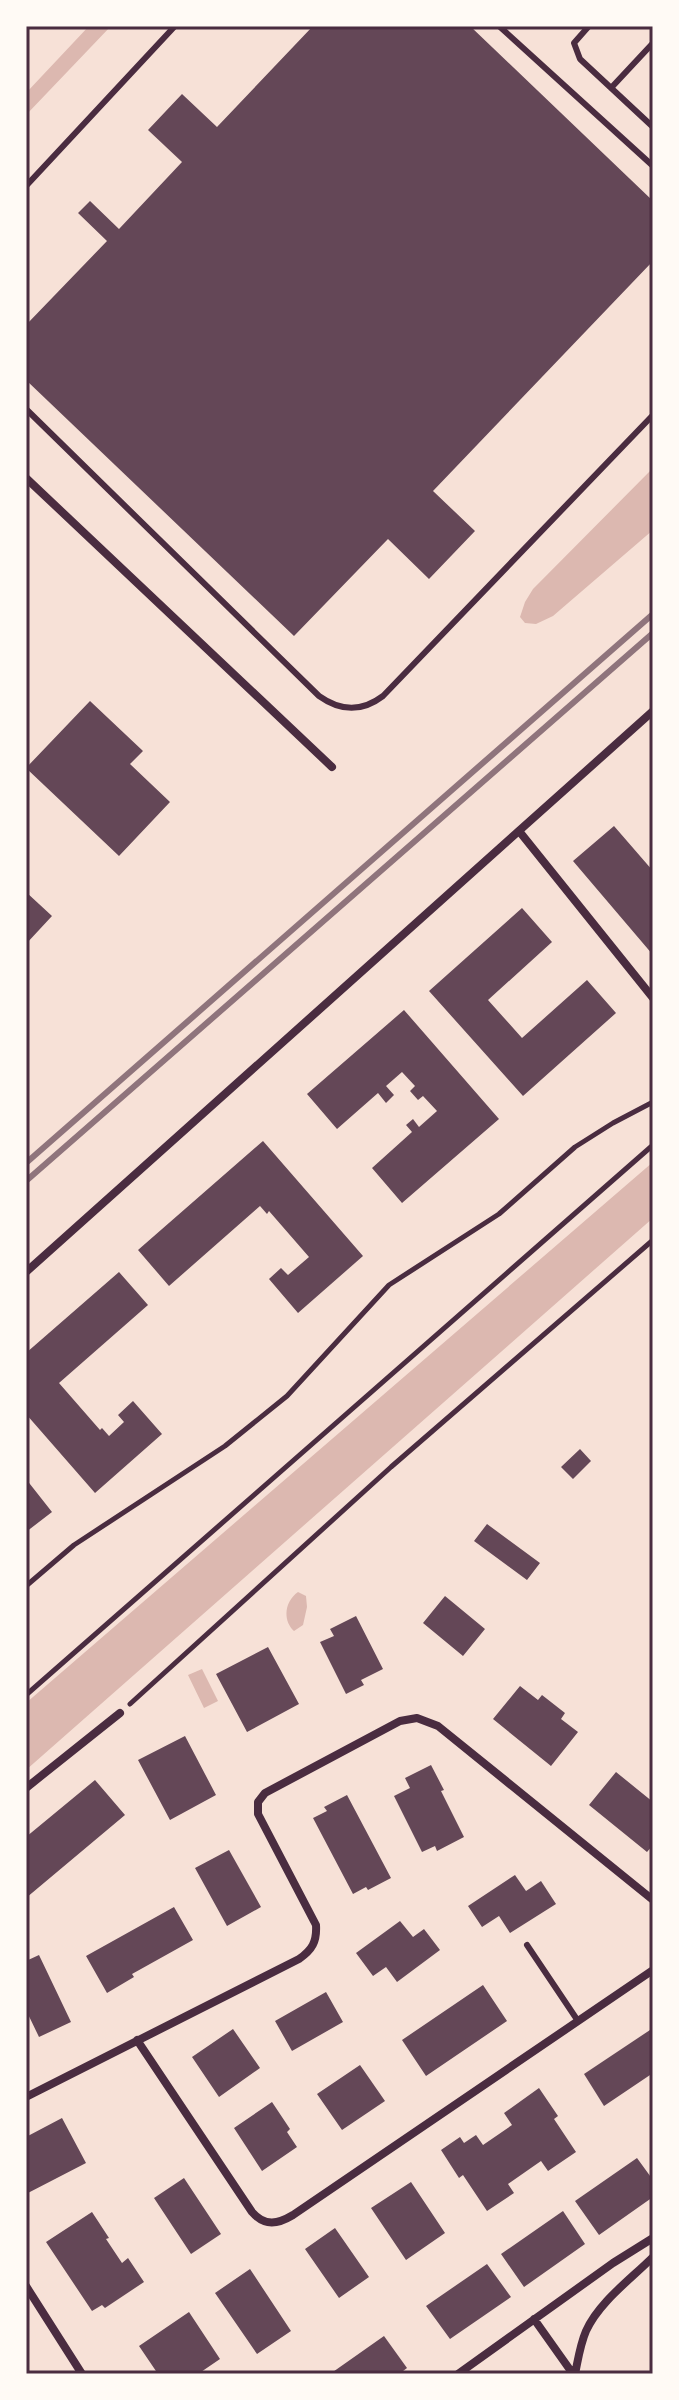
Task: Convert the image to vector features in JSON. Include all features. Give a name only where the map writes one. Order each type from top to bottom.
[{"type":"street","points":[[26,478],[332,767]]},
{"type":"street","points":[[26,1272],[653,711]]},
{"type":"street","points":[[519,831],[653,998]]},
{"type":"street","points":[[26,1788],[120,1713]]},
{"type":"street","points":[[26,2097],[310,1951],[316,1940],[316,1925],[258,1814],[258,1802],[269,1791],[409,1718],[426,1720],[438,1726],[653,1900]]},
{"type":"street","points":[[137,2040],[248,2206],[261,2220],[272,2223],[293,2215],[653,1970]]},
{"type":"street","points":[[458,2374],[653,2238]]},
{"type":"street","points":[[574,2374],[588,2327],[606,2304],[653,2257]]},
{"type":"street","points":[[26,2286],[82,2374]]},
{"type":"street","points":[[534,2319],[574,2374]]},
{"type":"lane","points":[[26,186],[175,26]]},
{"type":"lane","points":[[589,26],[574,43],[580,59],[653,127]]},
{"type":"lane","points":[[504,28],[653,166]]},
{"type":"lane","points":[[611,88],[653,43]]},
{"type":"lane","points":[[26,409],[319,696],[336,706],[347,708],[367,705],[390,689],[653,415]]},
{"type":"lane","points":[[527,1945],[578,2021]]},
{"type":"path","points":[[26,1586],[74,1545],[225,1446],[269,1412],[389,1285],[499,1214],[575,1147],[653,1102]]},
{"type":"path","points":[[26,1695],[653,1145]]},
{"type":"path","points":[[120,1713],[391,1467],[653,1240]]},
{"type":"shaded area","points":[[89,26],[111,26],[26,115],[26,93]]},
{"type":"shaded area","points":[[653,468],[653,530],[553,616],[536,624],[525,623],[520,617],[533,589]]},
{"type":"shaded area","points":[[653,1162],[653,1218],[26,1770],[26,1703]]},
{"type":"shaded area","points":[[298,1592],[306,1596],[307,1607],[303,1625],[294,1631],[288,1622],[287,1611],[290,1600]]},
{"type":"shaded area","points":[[202,1669],[218,1701],[204,1708],[188,1675]]},
{"type":"building","points":[[313,26],[470,26],[653,201],[653,261],[433,491],[475,531],[429,579],[388,539],[294,636],[26,380],[26,325],[107,241],[78,213],[90,201],[119,229],[182,162],[148,130],[182,94],[217,127]]},
{"type":"building","points":[[90,701],[143,751],[130,764],[170,802],[119,856],[26,768]]},
{"type":"building","points":[[614,826],[653,871],[653,955],[573,861]]},
{"type":"building","points":[[26,892],[52,916],[26,944]]},
{"type":"building","points":[[522,908],[552,942],[488,1000],[522,1038],[587,980],[616,1013],[523,1096],[429,991]]},
{"type":"building","points":[[404,1010],[499,1119],[402,1203],[372,1168],[412,1132],[406,1125],[413,1119],[419,1127],[437,1111],[423,1096],[418,1100],[410,1091],[415,1086],[402,1072],[386,1086],[394,1095],[386,1103],[378,1093],[337,1129],[307,1094]]},
{"type":"building","points":[[263,1141],[363,1256],[298,1313],[269,1279],[281,1268],[288,1275],[309,1257],[269,1211],[267,1214],[260,1206],[169,1286],[138,1250]]},
{"type":"building","points":[[119,1272],[148,1305],[59,1383],[100,1430],[102,1428],[109,1436],[124,1422],[118,1415],[133,1401],[162,1434],[95,1493],[26,1414],[26,1353]]},
{"type":"building","points":[[580,1449],[591,1461],[573,1479],[561,1467]]},
{"type":"building","points":[[26,1479],[52,1512],[26,1532]]},
{"type":"building","points":[[487,1524],[540,1563],[527,1580],[474,1541]]},
{"type":"building","points":[[445,1596],[485,1629],[463,1656],[423,1623]]},
{"type":"building","points":[[356,1616],[383,1669],[361,1680],[364,1685],[346,1694],[320,1642],[334,1636],[330,1629]]},
{"type":"building","points":[[268,1647],[299,1704],[247,1732],[216,1674]]},
{"type":"building","points":[[520,1686],[538,1700],[542,1695],[565,1713],[561,1719],[578,1732],[551,1766],[493,1719]]},
{"type":"building","points":[[185,1736],[216,1795],[170,1820],[138,1760]]},
{"type":"building","points":[[431,1765],[464,1837],[437,1851],[435,1846],[422,1852],[394,1796],[410,1788],[405,1778]]},
{"type":"building","points":[[616,1772],[653,1802],[653,1845],[647,1852],[589,1805]]},
{"type":"building","points":[[95,1780],[125,1815],[26,1898],[26,1837]]},
{"type":"building","points":[[347,1795],[391,1878],[353,1894],[313,1818],[327,1811],[324,1807]]},
{"type":"building","points":[[229,1850],[261,1907],[227,1926],[195,1868]]},
{"type":"building","points":[[515,1875],[526,1891],[541,1881],[556,1904],[510,1933],[499,1916],[482,1927],[468,1906]]},
{"type":"building","points":[[174,1907],[193,1940],[132,1974],[134,1977],[107,1993],[86,1956]]},
{"type":"building","points":[[400,1921],[413,1937],[424,1929],[440,1950],[397,1982],[386,1967],[373,1976],[356,1953]]},
{"type":"building","points":[[39,1955],[71,2022],[39,2037],[26,2010],[26,1961]]},
{"type":"building","points":[[483,1985],[507,2021],[426,2076],[402,2040]]},
{"type":"building","points":[[326,1992],[343,2022],[292,2051],[275,2021]]},
{"type":"building","points":[[653,2028],[653,2073],[604,2106],[584,2074]]},
{"type":"building","points":[[233,2029],[260,2068],[219,2097],[192,2057]]},
{"type":"building","points":[[360,2065],[385,2101],[342,2130],[317,2094]]},
{"type":"building","points":[[539,2088],[558,2116],[554,2119],[576,2152],[548,2171],[541,2161],[508,2184],[514,2193],[487,2211],[463,2175],[459,2178],[441,2150],[460,2137],[464,2143],[476,2135],[483,2145],[512,2125],[504,2113]]},
{"type":"building","points":[[272,2102],[290,2129],[287,2132],[297,2147],[262,2171],[234,2128]]},
{"type":"building","points":[[62,2118],[86,2163],[26,2194],[26,2137]]},
{"type":"building","points":[[637,2158],[653,2180],[653,2197],[599,2235],[575,2201]]},
{"type":"building","points":[[184,2178],[221,2234],[191,2254],[154,2198]]},
{"type":"building","points":[[411,2182],[445,2233],[406,2260],[371,2208]]},
{"type":"building","points":[[563,2211],[585,2244],[524,2287],[501,2254]]},
{"type":"building","points":[[92,2212],[122,2263],[128,2258],[144,2282],[105,2308],[102,2305],[92,2311],[46,2242]]},
{"type":"building","points":[[335,2228],[369,2277],[339,2298],[305,2249]]},
{"type":"building","points":[[487,2264],[511,2297],[450,2339],[426,2306]]},
{"type":"building","points":[[250,2269],[291,2331],[257,2354],[215,2293]]},
{"type":"building","points":[[189,2312],[220,2359],[198,2374],[158,2374],[139,2346]]},
{"type":"building","points":[[384,2336],[407,2368],[399,2374],[330,2374]]},
{"type":"railway","points":[[26,1163],[653,614]]},
{"type":"railway","points":[[26,1181],[653,633]]}]
